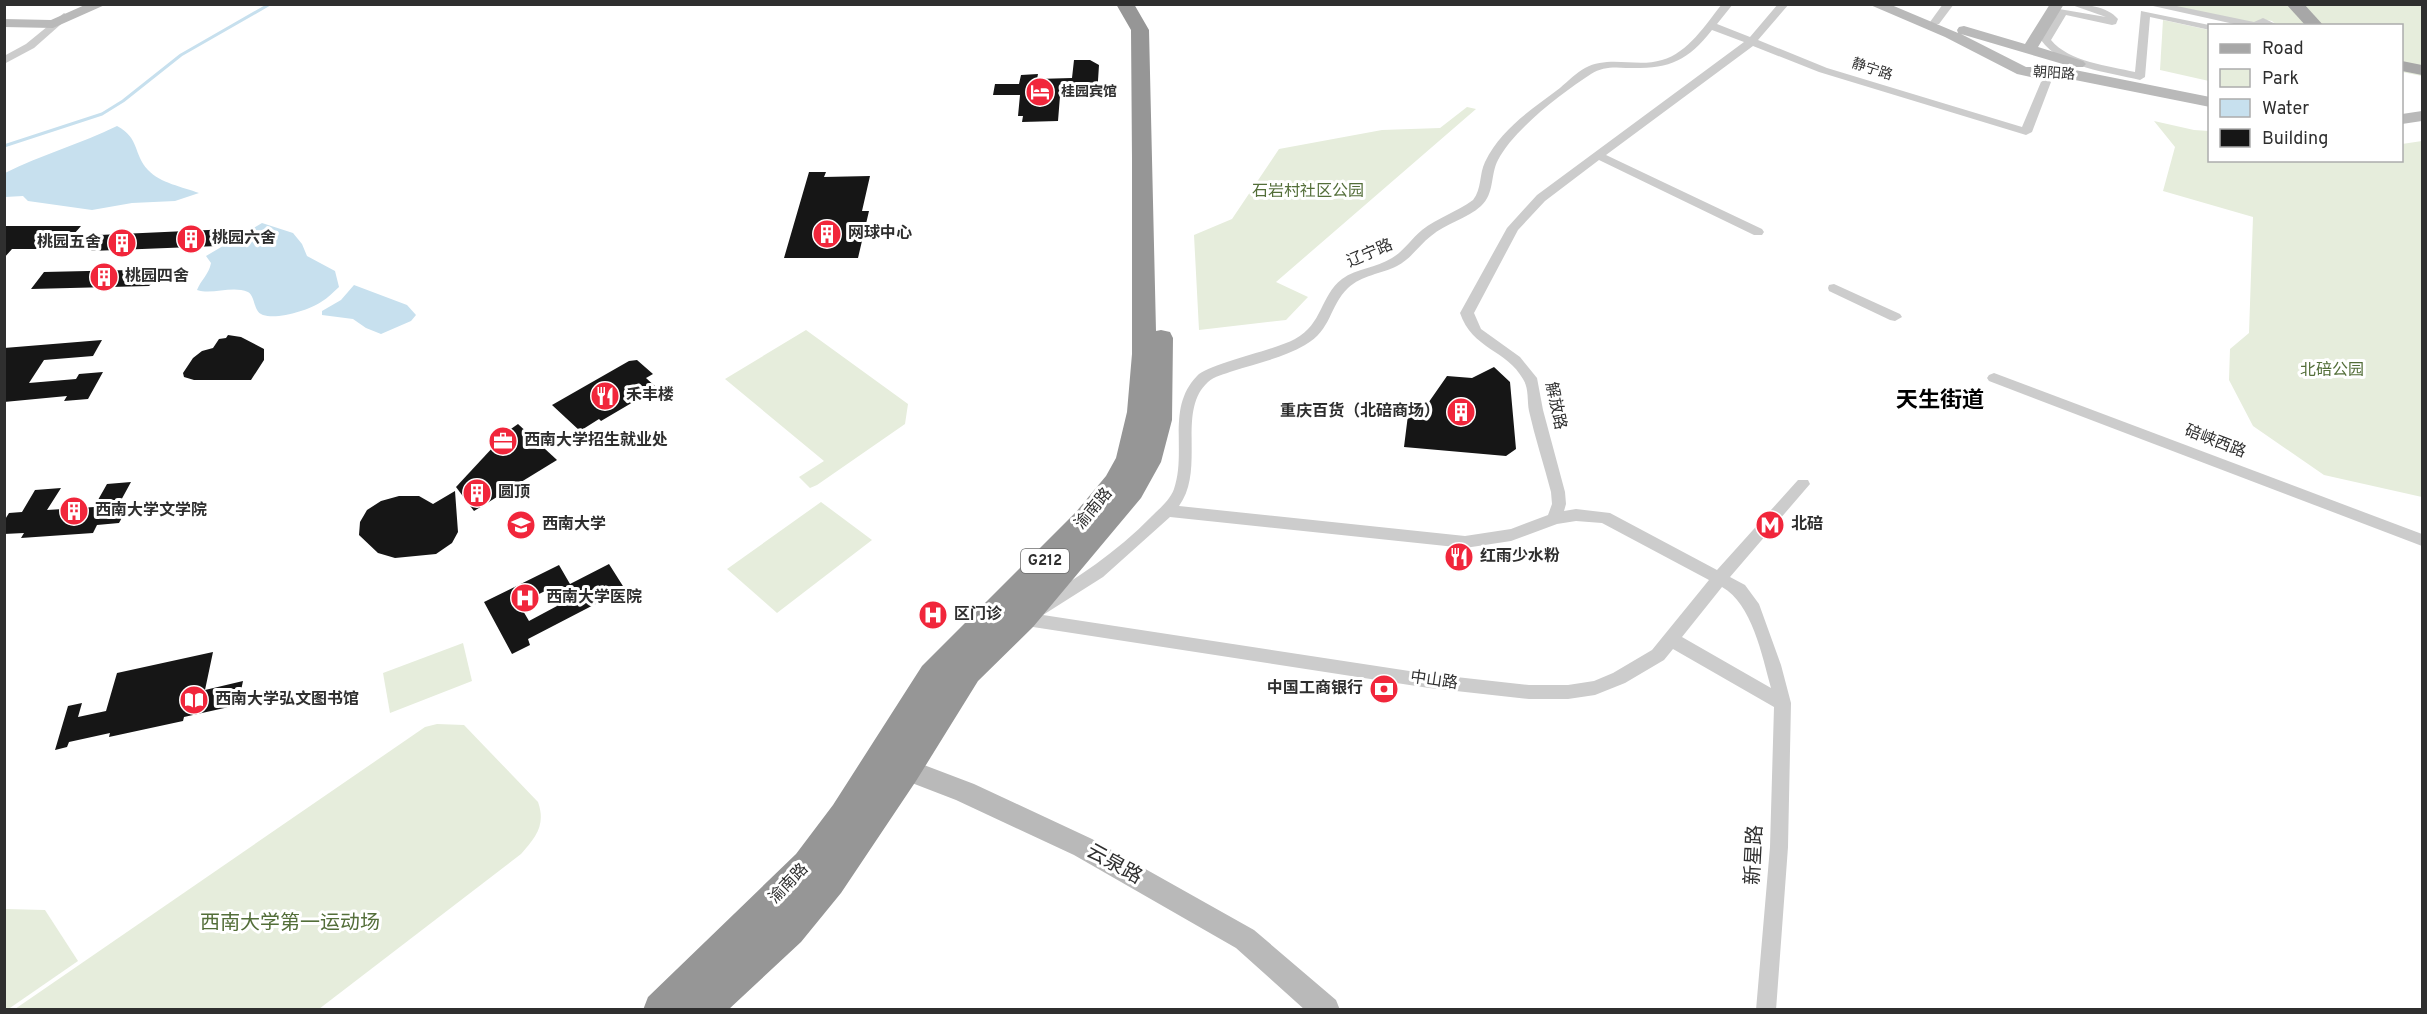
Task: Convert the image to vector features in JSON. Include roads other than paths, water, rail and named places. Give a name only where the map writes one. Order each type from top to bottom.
[{"type":"highway","name":"渝南路","points":[[661,1010],[808,865],[933,675],[1086,519],[1115,483],[1129,458],[1140,412],[1144,354],[1141,39],[1140,30],[1125,4]]},
{"type":"highway","name":"渝南路","points":[[701,1010],[789,930],[829,882],[905,771],[967,672],[1023,619],[1132,491],[1148,462],[1159,420],[1162,355],[1154,31],[1140,4]]},
{"type":"main road","points":[[2282,4],[2302,24]]},
{"type":"main road","points":[[2294,4],[2314,24]]},
{"type":"main road","points":[[2403,59],[2422,62]]},
{"type":"main road","points":[[2403,66],[2422,70]]},
{"type":"street","points":[[4,17],[48,22],[89,4]]},
{"type":"street","points":[[4,23],[48,22],[100,4]]},
{"type":"street","name":"辽宁路","points":[[1023,619],[1088,580],[1168,511],[1181,493],[1185,477],[1186,403],[1194,387],[1204,377],[1289,347],[1310,336],[1324,322],[1338,287],[1353,277],[1394,263],[1407,255],[1424,234],[1476,204],[1487,188],[1487,175],[1491,161],[1520,123],[1591,70],[1620,64],[1655,65],[1670,62],[1680,56],[1712,26],[1728,4]]},
{"type":"street","name":"解放路","points":[[1554,519],[1559,504],[1558,492],[1536,408],[1531,378],[1515,359],[1477,333],[1468,324],[1467,313],[1513,228],[1540,198],[1752,42],[1784,4]]},
{"type":"street","name":"朝阳路","points":[[1875,4],[1950,34],[2022,71],[2035,73],[2050,70],[2086,71],[2208,99]]},
{"type":"street","points":[[1892,4],[1935,22],[2029,50],[2050,70]]},
{"type":"street","points":[[1935,22],[1949,4]]},
{"type":"street","points":[[2029,50],[2057,4]]},
{"type":"street","points":[[2066,4],[2102,17]]},
{"type":"street","points":[[2074,4],[2109,15],[2113,19],[2112,22],[2063,11],[2047,35],[2048,45],[2060,54],[2140,77],[2145,13],[2208,27]]},
{"type":"street","points":[[2149,4],[2251,24]]},
{"type":"street","points":[[4,61],[30,46],[48,22]]},
{"type":"street","name":"静宁路","points":[[1712,26],[1823,70],[2026,132],[2050,70]]},
{"type":"street","points":[[2403,119],[2422,116]]},
{"type":"street","points":[[2403,126],[2422,123]]},
{"type":"street","points":[[1597,155],[1758,232]]},
{"type":"street","points":[[1834,288],[1895,317]]},
{"type":"street","name":"碚峡西路","points":[[1994,378],[2422,540]]},
{"type":"street","name":"中山路","points":[[993,614],[1429,681],[1528,693],[1568,692],[1595,688],[1644,665],[1658,655],[1719,579],[1799,488]]},
{"type":"street","points":[[1168,511],[1465,542],[1505,538],[1539,527],[1554,519]]},
{"type":"street","name":"新星路","points":[[1554,519],[1576,515],[1605,517],[1739,589],[1751,604],[1773,665],[1783,703],[1779,847],[1766,1010]]},
{"type":"street","points":[[1672,640],[1783,703]]},
{"type":"street","name":"云泉路","points":[[881,757],[905,771],[965,792],[1083,847],[1214,921],[1245,939],[1326,1010]]},
{"type":"water","points":[[117,126],[133,141],[148,170],[165,181],[199,193],[175,201],[132,203],[92,210],[28,201],[23,196],[5,197],[5,173]]},
{"type":"water","points":[[262,223],[293,233],[302,244],[307,256],[335,271],[339,287],[316,305],[277,316],[260,313],[251,294],[242,290],[197,290],[210,267],[211,263],[206,256]]},
{"type":"water","points":[[354,285],[407,305],[416,315],[411,321],[381,334],[353,319],[322,315],[322,311],[341,300]]},
{"type":"waterway","points":[[4,146],[102,114],[123,101],[181,55],[270,4]]},
{"type":"place","name":"桂园宾馆","points":[[1040,92]]},
{"type":"place","name":"网球中心","points":[[827,234]]},
{"type":"place","name":"桃园六舍","points":[[191,239]]},
{"type":"place","name":"桃园五舍","points":[[122,243]]},
{"type":"place","name":"桃园四舍","points":[[104,277]]},
{"type":"place","name":"禾丰楼","points":[[605,396]]},
{"type":"place","name":"重庆百货（北碚商场）","points":[[1461,412]]},
{"type":"place","name":"西南大学招生就业处","points":[[503,441]]},
{"type":"place","name":"圆顶","points":[[477,493]]},
{"type":"place","name":"西南大学文学院","points":[[74,511]]},
{"type":"place","name":"西南大学","points":[[521,525]]},
{"type":"place","name":"北碚","points":[[1770,525]]},
{"type":"place","name":"红雨少水粉","points":[[1459,557]]},
{"type":"place","name":"西南大学医院","points":[[525,598]]},
{"type":"place","name":"区门诊","points":[[933,615]]},
{"type":"place","name":"中国工商银行","points":[[1384,689]]},
{"type":"place","name":"西南大学弘文图书馆","points":[[194,700]]},
{"type":"district","name":"天生街道","points":[[1940,401]]},
{"type":"park label","name":"石岩村社区公园","points":[[1308,192]]},
{"type":"park label","name":"北碚公园","points":[[2332,371]]},
{"type":"park label","name":"西南大学第一运动场","points":[[290,924]]}]
